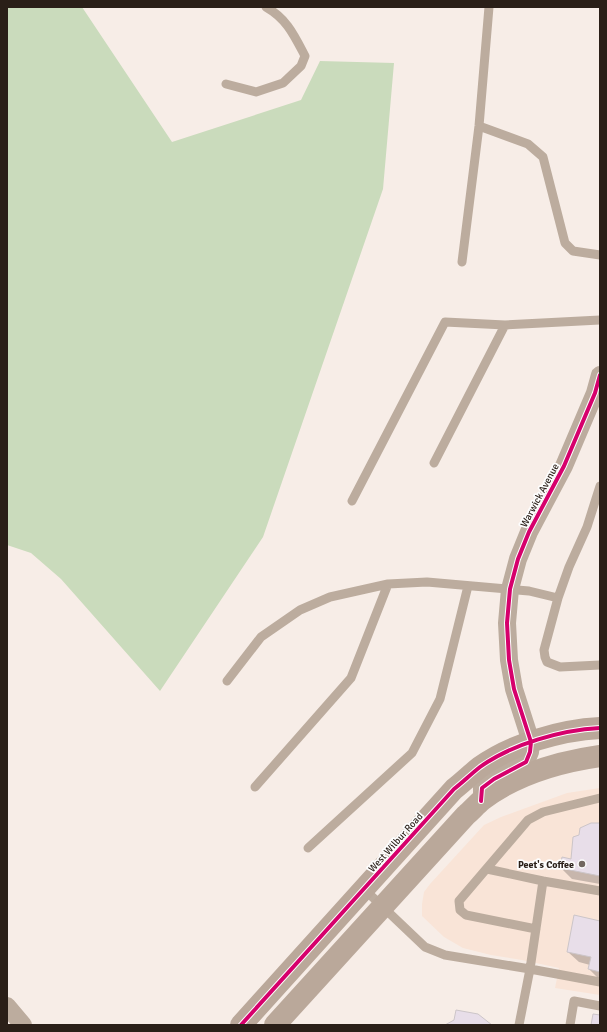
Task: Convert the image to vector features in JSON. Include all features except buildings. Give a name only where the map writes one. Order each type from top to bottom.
[{"type":"street","name":"Warwick Avenue","points":[[531,742],[514,689],[509,660],[507,623],[510,589],[518,559],[529,532],[564,466],[595,393],[600,375]]},
{"type":"street","name":"West Wilbur Road","points":[[240,1025],[454,789],[487,763],[506,752],[531,742],[562,733],[582,729],[600,728]]},
{"type":"street","points":[[481,801],[482,788],[494,779],[526,762],[530,752],[531,742]]},
{"type":"street","points":[[275,1025],[466,815],[481,801],[507,784],[526,775],[576,760],[600,756]]},
{"type":"street","points":[[7,1006],[23,1025]]},
{"type":"lane","points":[[226,84],[256,92],[283,83],[301,66],[305,56],[293,33],[282,18],[266,7]]},
{"type":"lane","points":[[462,262],[479,126],[489,7]]},
{"type":"lane","points":[[479,126],[528,144],[543,157],[566,243],[573,252],[600,255]]},
{"type":"lane","points":[[352,501],[445,322],[505,325],[600,320]]},
{"type":"lane","points":[[434,463],[505,325]]},
{"type":"lane","points":[[600,486],[587,527],[569,567],[558,598],[544,650],[544,657],[547,662],[560,667],[600,665]]},
{"type":"lane","points":[[227,681],[261,637],[300,610],[330,597],[388,584],[427,582],[529,591],[558,598]]},
{"type":"lane","points":[[255,787],[351,678],[388,584]]},
{"type":"lane","points":[[308,848],[412,753],[440,699],[468,586]]},
{"type":"lane","points":[[536,929],[466,914],[460,910],[459,901],[528,820],[543,812],[600,798]]},
{"type":"lane","points":[[487,869],[600,891]]},
{"type":"lane","points":[[519,1025],[530,969],[544,881]]},
{"type":"lane","points":[[364,889],[425,947],[445,955],[600,982]]},
{"type":"lane","points":[[570,1025],[574,1001],[600,1006]]},
{"type":"shaded area","points":[[600,788],[600,995],[555,988],[559,968],[463,948],[444,937],[422,916],[424,892],[484,825],[501,817],[567,793]]},
{"type":"green space","points":[[7,7],[82,7],[172,142],[301,100],[320,61],[394,63],[383,189],[263,537],[160,691],[61,579],[31,553],[7,545]]},
{"type":"cycle path","points":[[481,801],[482,788],[494,779],[526,762],[530,752],[531,742],[514,689],[509,660],[507,623],[510,589],[518,559],[529,532],[564,466],[595,393],[600,375]]},
{"type":"cycle path","points":[[241,1025],[454,789],[480,767],[507,751],[537,740],[553,735],[585,729],[600,728]]},
{"type":"place","name":"Peet's Coffee","points":[[582,864]]}]
